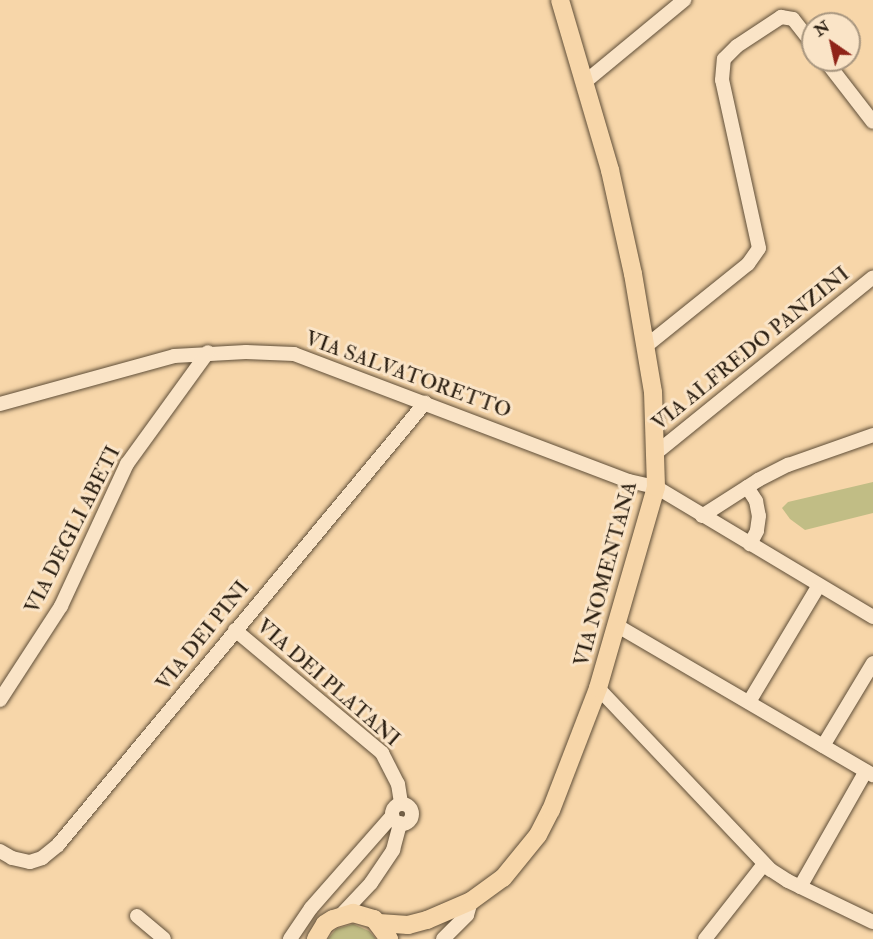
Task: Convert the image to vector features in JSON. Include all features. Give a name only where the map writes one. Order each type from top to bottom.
[{"type":"main road","name":"VIA NOMENTANA","points":[[341,915],[364,915],[376,921],[408,925],[427,920],[471,901],[503,878],[538,836],[555,800],[598,688],[656,487],[653,392],[646,346],[610,170],[560,0]]},
{"type":"main road","points":[[316,939],[325,924],[341,915]]},
{"type":"main road","name":"VIA NOMENTANA","points":[[403,939],[427,920]]},
{"type":"main road","points":[[376,921],[388,939]]},
{"type":"street","points":[[585,82],[684,0]]},
{"type":"street","points":[[646,346],[748,264],[759,248],[722,80],[724,59],[737,46],[781,17],[793,20],[801,30]]},
{"type":"street","points":[[834,72],[873,122]]},
{"type":"street","name":"VIA ALFREDO PANZINI","points":[[656,453],[873,277]]},
{"type":"street","name":"VIA SALVATORETTO","points":[[0,404],[45,394],[155,360],[208,352],[294,354],[629,481],[656,487],[873,617]]},
{"type":"street","name":"VIA DEGLI ABETI","points":[[0,700],[61,606],[132,456],[208,352]]},
{"type":"street","name":"VIA DEI PINI","points":[[0,851],[25,862],[36,860],[53,850],[425,404]]},
{"type":"street","points":[[702,516],[747,487],[794,462],[873,435]]},
{"type":"street","points":[[747,487],[756,501],[759,516],[757,531],[750,544]]},
{"type":"street","points":[[749,702],[819,585]]},
{"type":"street","points":[[616,625],[870,773],[800,887]]},
{"type":"street","name":"VIA DEI PLATANI","points":[[235,630],[382,753],[398,784],[401,804],[409,808],[411,816],[406,823],[396,820]]},
{"type":"street","points":[[823,746],[873,663]]},
{"type":"street","points":[[598,688],[764,864],[800,887],[873,922]]},
{"type":"street","points":[[341,915],[371,883],[395,846],[396,820]]},
{"type":"street","points":[[290,939],[311,908],[396,820]]},
{"type":"street","points":[[705,939],[764,864]]},
{"type":"street","points":[[371,883],[367,902],[376,921]]},
{"type":"street","points":[[443,939],[467,915],[471,901]]},
{"type":"street","points":[[136,916],[164,939]]},
{"type":"shaded area","points":[[873,482],[873,513],[805,530],[790,519],[782,508],[788,502]]},
{"type":"shaded area","points":[[353,924],[369,931],[376,939],[328,939],[336,929]]}]
